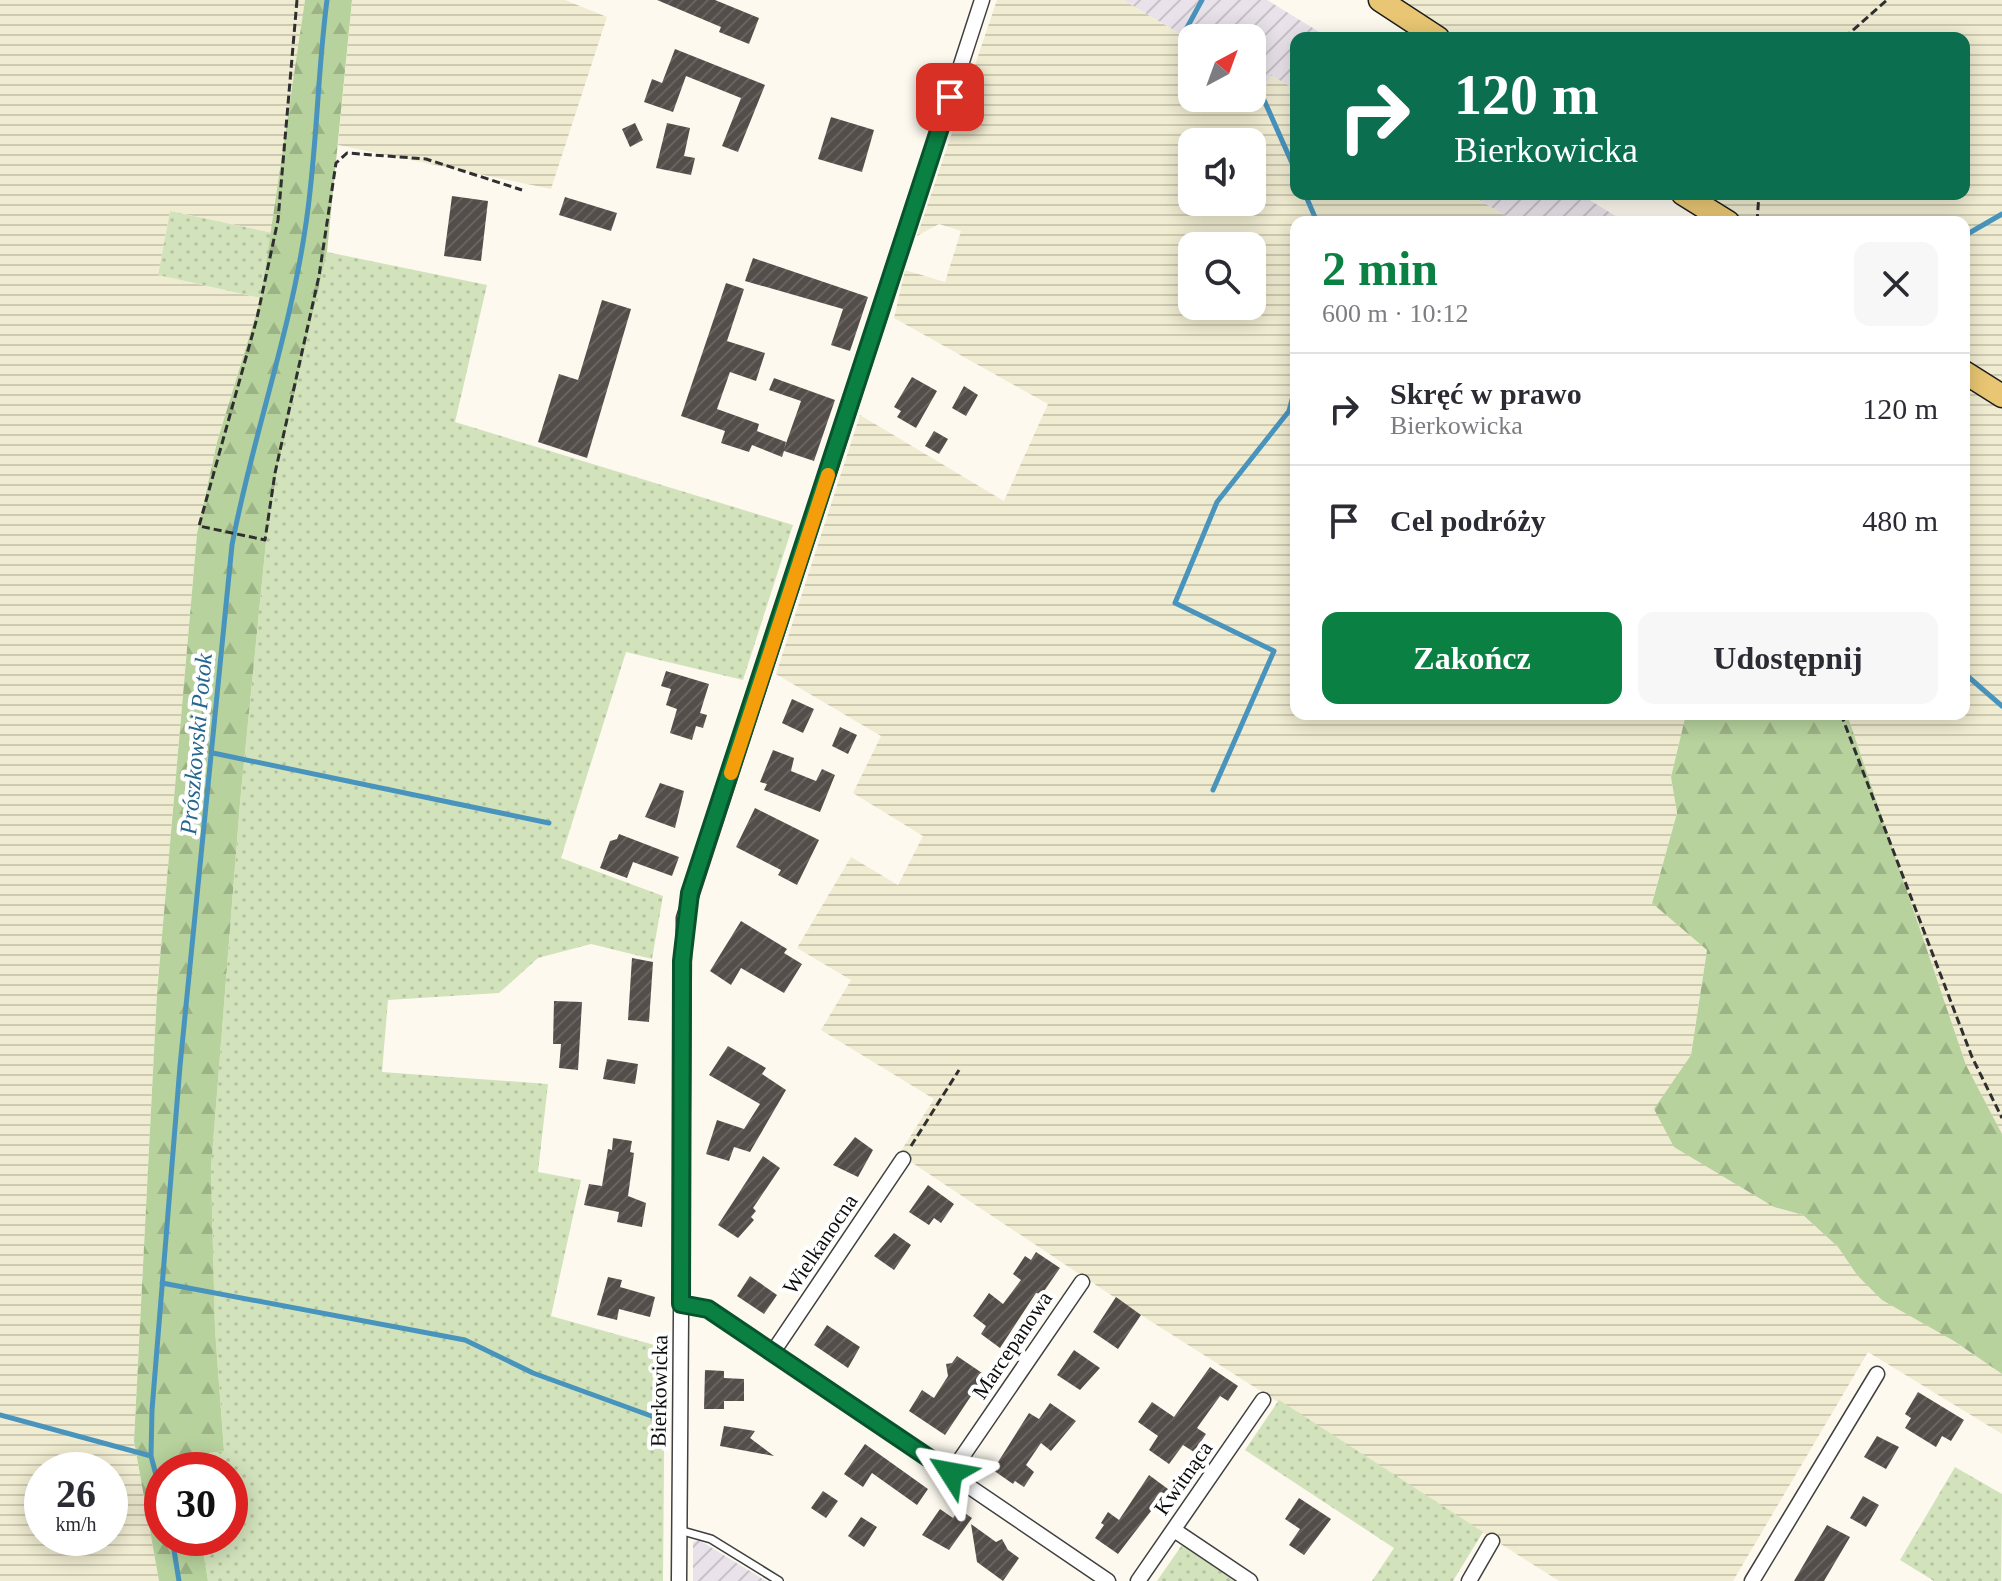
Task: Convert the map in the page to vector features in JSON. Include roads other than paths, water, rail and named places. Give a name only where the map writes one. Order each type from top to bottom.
[{"type":"main road","points":[[1380,0],[1429,32]]},
{"type":"main road","points":[[1693,200],[1718,216]]},
{"type":"main road","points":[[1970,376],[2002,396]]},
{"type":"street","name":"Bierkowicka","points":[[679,1581],[684,918],[982,0]]},
{"type":"street","name":"Wielkanocna","points":[[773,1352],[903,1159]]},
{"type":"street","name":"Marcepanowa","points":[[951,1473],[1082,1282]]},
{"type":"street","points":[[681,1304],[708,1309],[1108,1581]]},
{"type":"street","points":[[1752,1581],[1877,1374]]},
{"type":"street","name":"Kwitnąca","points":[[1138,1581],[1263,1400]]},
{"type":"street","points":[[1174,1530],[1250,1581]]},
{"type":"street","points":[[1469,1581],[1492,1541]]},
{"type":"lane","points":[[679,1530],[711,1539],[779,1581]]},
{"type":"waterway","name":"Prószkowski Potok","points":[[151,1452],[180,1066],[232,545],[280,349],[305,230],[327,0]]},
{"type":"waterway","points":[[1189,24],[1202,0]]},
{"type":"waterway","points":[[1266,104],[1290,158]]},
{"type":"waterway","points":[[1308,200],[1314,216]]},
{"type":"waterway","points":[[1970,233],[2002,214]]},
{"type":"waterway","points":[[1213,790],[1274,651],[1175,603],[1217,502],[1290,407]]},
{"type":"waterway","points":[[1970,678],[2002,706]]},
{"type":"waterway","points":[[213,753],[549,823]]},
{"type":"waterway","points":[[162,1283],[465,1340],[533,1373],[654,1417]]},
{"type":"waterway","points":[[0,1415],[144,1454]]},
{"type":"waterway","name":"Prószkowski Potok","points":[[175,1556],[179,1581]]}]
